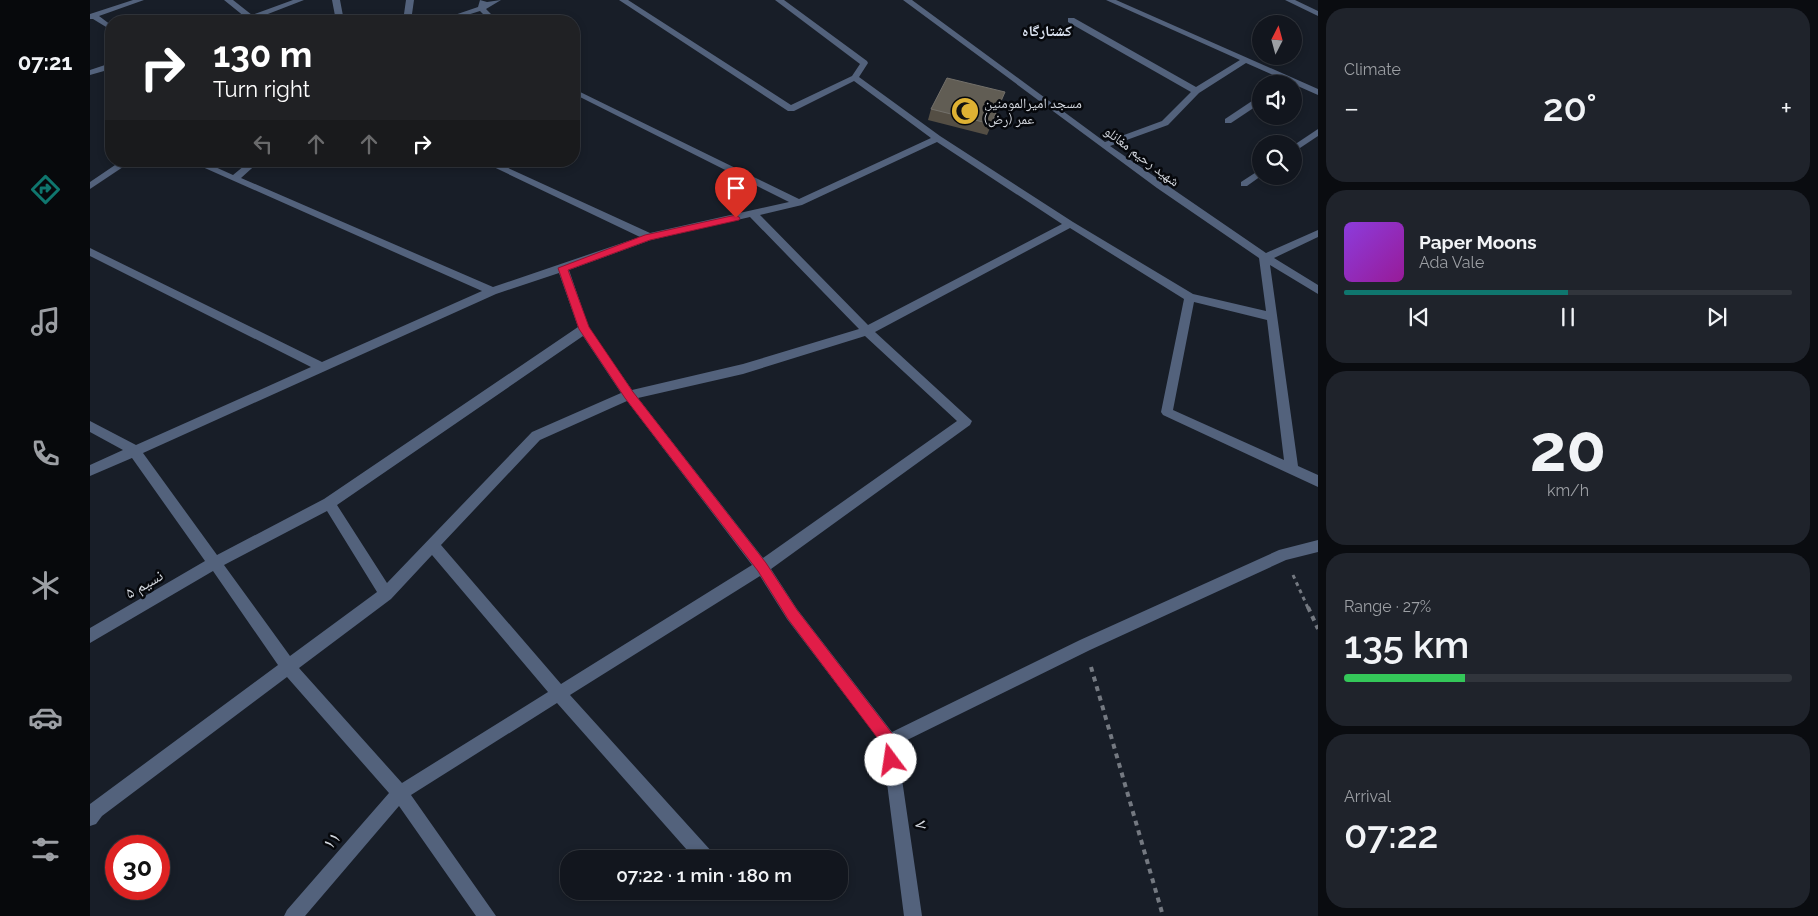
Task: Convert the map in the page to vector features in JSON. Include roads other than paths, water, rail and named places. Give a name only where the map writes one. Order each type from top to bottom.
[{"type":"street","points":[[92,16],[140,0]]},
{"type":"street","points":[[228,0],[245,15]]},
{"type":"street","points":[[263,15],[300,0]]},
{"type":"street","points":[[336,0],[339,15]]},
{"type":"street","points":[[408,15],[410,0]]},
{"type":"street","points":[[455,15],[497,0]]},
{"type":"street","points":[[623,0],[792,109],[855,78],[864,63],[779,0]]},
{"type":"street","name":"شهید رحیم مغانلو","points":[[907,0],[1170,195],[1264,258],[1318,290]]},
{"type":"street","points":[[1110,0],[1246,60],[1274,75]]},
{"type":"street","points":[[1288,0],[1318,14]]},
{"type":"street","points":[[482,4],[490,15]]},
{"type":"street","points":[[92,16],[105,24]]},
{"type":"street","points":[[1070,20],[1196,91]]},
{"type":"street","points":[[1104,145],[1165,123],[1196,91],[1246,60]]},
{"type":"street","points":[[90,73],[105,68]]},
{"type":"street","points":[[855,78],[937,138],[1070,224],[1190,297],[1272,317]]},
{"type":"street","points":[[1302,87],[1318,92]]},
{"type":"street","points":[[580,94],[799,203]]},
{"type":"street","points":[[1228,121],[1252,105]]},
{"type":"street","points":[[1302,143],[1318,132]]},
{"type":"street","points":[[90,471],[492,291],[649,237],[799,203],[937,138]]},
{"type":"street","points":[[90,186],[119,167]]},
{"type":"street","points":[[207,167],[492,291]]},
{"type":"street","points":[[234,179],[249,167]]},
{"type":"street","points":[[498,167],[649,237]]},
{"type":"street","points":[[1244,184],[1252,178]]},
{"type":"street","points":[[753,214],[867,331]]},
{"type":"street","points":[[90,818],[96,810],[386,594],[536,436],[629,395],[743,369],[867,331],[1070,224]]},
{"type":"street","points":[[1292,470],[1264,258],[1318,232]]},
{"type":"street","points":[[90,252],[323,368]]},
{"type":"street","points":[[563,268],[584,329],[629,395],[762,567],[792,614],[889,741],[1085,645],[1284,554],[1318,546]]},
{"type":"street","points":[[1190,297],[1167,412],[1292,470],[1318,480]]},
{"type":"street","name":"نسیم ۵","points":[[90,636],[216,562],[329,503],[584,329]]},
{"type":"street","name":"۱۱","points":[[293,916],[400,793],[762,567],[966,421],[867,331]]},
{"type":"street","points":[[90,426],[134,450],[216,562],[288,666],[400,793],[486,916]]},
{"type":"street","points":[[329,503],[386,594]]},
{"type":"street","points":[[432,546],[559,694],[699,850]]},
{"type":"street","name":"۷","points":[[889,741],[913,916]]},
{"type":"place","name":"مسجد امیرالمومنین عمر (رض)","points":[[965,111]]},
{"type":"district","name":"کشتارگاه","points":[[1047,31]]}]
